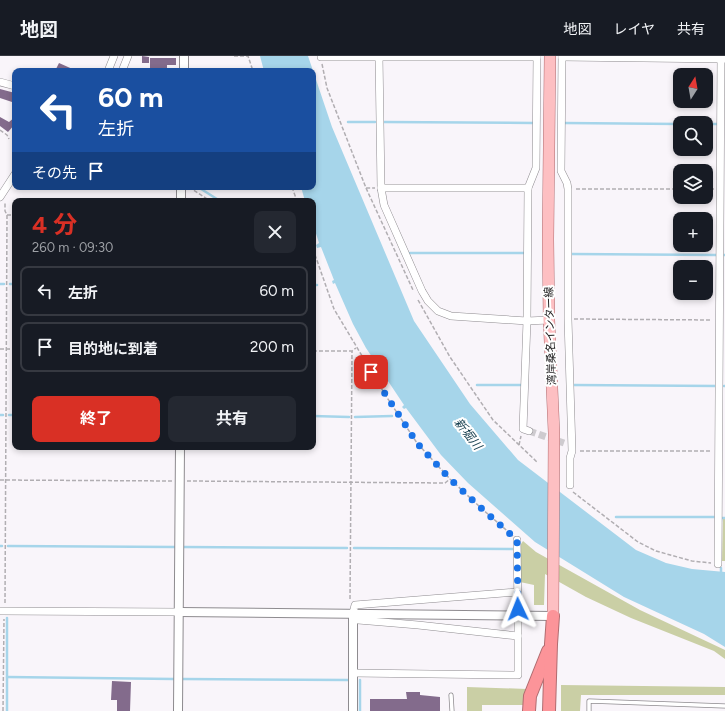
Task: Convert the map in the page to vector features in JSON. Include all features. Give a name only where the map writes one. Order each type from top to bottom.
[{"type":"highway","points":[[549,711],[553,616]]},
{"type":"highway","points":[[529,711],[530,696],[551,644]]},
{"type":"highway","points":[[536,711],[551,644]]},
{"type":"highway","points":[[542,711],[543,685],[551,644]]},
{"type":"highway","points":[[551,644],[556,673],[556,711]]},
{"type":"main road","name":"湾岸桑名インター線","points":[[550,56],[548,162],[549,320],[554,433],[553,616]]},
{"type":"street","points":[[109,68],[114,56]]},
{"type":"street","points":[[123,68],[128,56]]},
{"type":"street","points":[[184,56],[184,68]]},
{"type":"street","points":[[321,56],[537,57],[536,168],[528,188],[526,430]]},
{"type":"street","points":[[379,56],[381,188],[384,206],[422,291],[428,301],[438,311],[451,316],[527,321],[549,320]]},
{"type":"street","points":[[570,485],[568,189],[567,182],[561,171],[562,56],[722,58],[718,564]]},
{"type":"street","points":[[0,82],[12,85]]},
{"type":"street","points":[[0,197],[12,179]]},
{"type":"street","points":[[381,188],[528,188]]},
{"type":"street","points":[[178,711],[180,612],[180,450]]},
{"type":"street","points":[[517,540],[518,609]]},
{"type":"street","points":[[353,711],[353,613],[355,605],[517,592]]},
{"type":"street","points":[[2,611],[553,616]]},
{"type":"street","points":[[353,613],[358,620],[518,636]]},
{"type":"street","points":[[353,673],[518,675],[518,622]]},
{"type":"lane","points":[[452,695],[452,711]]},
{"type":"lane","points":[[589,711],[589,701],[725,706]]},
{"type":"lane","points":[[700,705],[700,711]]},
{"type":"path","points":[[234,56],[248,56],[252,68]]},
{"type":"path","points":[[321,56],[327,88],[340,123],[366,188],[414,292]]},
{"type":"path","points":[[0,130],[7,135],[9,139]]},
{"type":"path","points":[[366,188],[381,188]]},
{"type":"path","points":[[568,189],[673,189]]},
{"type":"path","points":[[194,190],[206,198]]},
{"type":"path","points":[[3,711],[2,611],[5,480],[7,215],[5,211]]},
{"type":"path","points":[[7,215],[12,215]]},
{"type":"path","points":[[317,259],[334,309],[356,348],[417,443],[450,479],[517,540]]},
{"type":"path","points":[[417,298],[450,357],[493,420],[537,462]]},
{"type":"path","points":[[568,319],[721,320]]},
{"type":"path","points":[[316,351],[352,351],[356,348]]},
{"type":"path","points":[[0,349],[12,349]]},
{"type":"path","points":[[352,351],[350,604],[353,613]]},
{"type":"path","points":[[519,445],[526,430]]},
{"type":"path","points":[[569,446],[719,451]]},
{"type":"path","points":[[0,480],[445,483],[450,479]]},
{"type":"path","points":[[570,485],[572,490],[580,498],[638,542],[656,550],[692,561],[718,564]]},
{"type":"green space","points":[[723,519],[725,519],[725,561],[722,561]]},
{"type":"green space","points":[[523,541],[536,552],[640,610],[725,650],[725,659],[714,651],[631,618],[586,597],[545,574],[544,605],[534,605],[534,585],[520,582],[521,544]]},
{"type":"green space","points":[[561,685],[725,687],[725,695],[581,695],[580,711],[561,711]]},
{"type":"green space","points":[[467,687],[527,689],[526,705],[482,705],[482,711],[467,711]]},
{"type":"water","points":[[260,56],[308,56],[312,68],[263,68]]},
{"type":"water","name":"新堀川","points":[[316,80],[332,127],[414,321],[470,404],[518,460],[636,550],[666,563],[692,569],[725,572],[725,647],[704,634],[624,597],[535,542],[468,483],[441,455],[406,408],[404,409],[402,407],[404,405],[366,348],[353,324],[335,283],[333,284],[332,281],[334,280],[321,247],[317,248],[316,245],[319,243],[316,234],[316,198],[304,198],[302,190],[316,190]]},
{"type":"building","points":[[142,56],[149,57],[149,63],[142,63]]},
{"type":"building","points":[[150,58],[176,58],[176,65],[167,65],[167,68],[150,68]]},
{"type":"building","points":[[59,63],[70,68],[56,68]]},
{"type":"building","points":[[0,89],[12,92],[12,102],[0,98]]},
{"type":"building","points":[[0,117],[9,122],[12,120],[12,127],[8,132],[0,126]]},
{"type":"building","points":[[112,681],[131,682],[130,711],[117,711],[117,700],[111,700]]},
{"type":"building","points":[[406,692],[420,692],[420,695],[440,697],[440,711],[370,711],[370,699],[407,699]]},
{"type":"waterway","points":[[348,122],[375,122]]},
{"type":"waterway","points":[[384,122],[533,123]]},
{"type":"waterway","points":[[564,123],[673,124]]},
{"type":"waterway","points":[[713,124],[719,124]]},
{"type":"waterway","points":[[203,190],[215,198]]},
{"type":"waterway","points":[[410,253],[524,253]]},
{"type":"waterway","points":[[571,254],[718,255]]},
{"type":"waterway","points":[[477,385],[521,385]]},
{"type":"waterway","points":[[573,385],[717,386]]},
{"type":"waterway","points":[[316,416],[349,417]]},
{"type":"waterway","points":[[355,417],[392,416]]},
{"type":"waterway","points":[[616,517],[717,517]]},
{"type":"waterway","points":[[721,521],[721,518],[725,518]]},
{"type":"waterway","points":[[8,546],[175,547]]},
{"type":"waterway","points":[[184,547],[347,548]]},
{"type":"waterway","points":[[354,548],[516,549]]},
{"type":"waterway","points":[[721,568],[721,576]]},
{"type":"waterway","points":[[7,618],[7,711]]},
{"type":"waterway","points":[[7,677],[174,679]]},
{"type":"waterway","points":[[183,679],[348,680]]},
{"type":"waterway","points":[[360,680],[360,711]]},
{"type":"tunnel","points":[[529,431],[564,443]]},
{"type":"route","points":[[371,372],[417,443],[450,479],[517,540],[518,609]]}]
